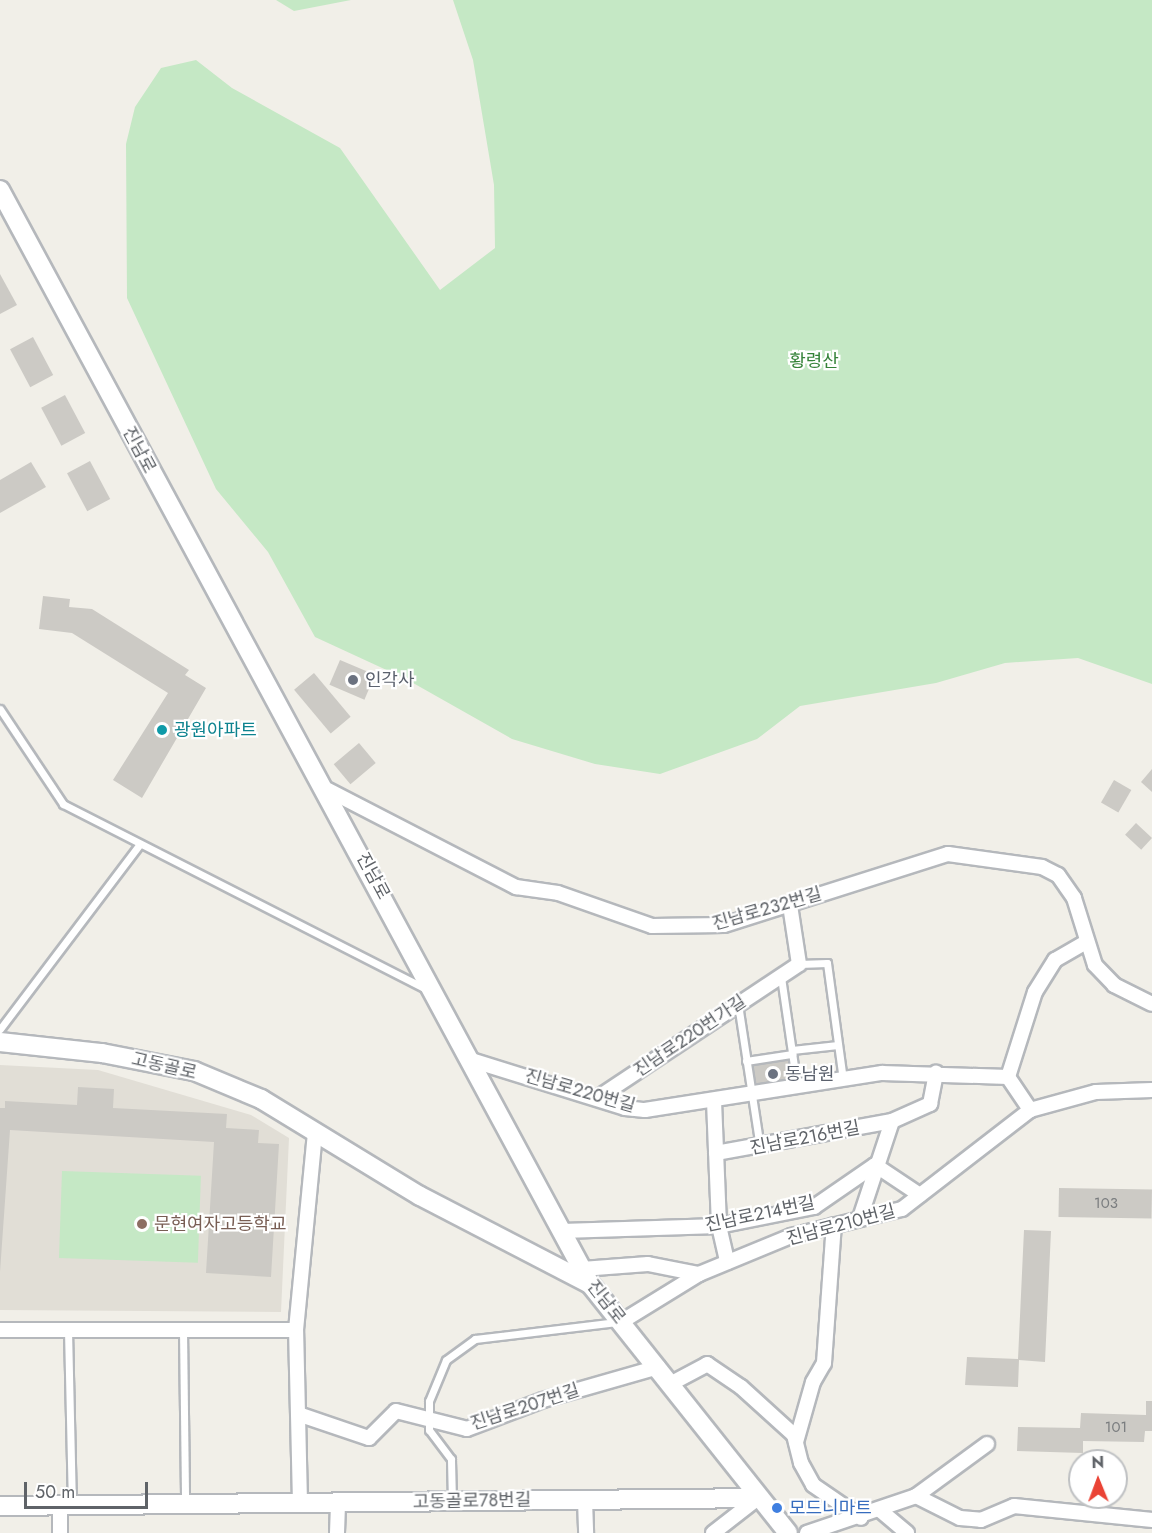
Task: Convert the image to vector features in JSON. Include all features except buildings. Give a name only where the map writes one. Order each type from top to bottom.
[{"type":"main road","name":"진남로","points":[[0,190],[328,790],[586,1277],[672,1383],[758,1498],[788,1533]]},
{"type":"main road","name":"고동골로","points":[[0,1042],[102,1053],[194,1071],[261,1099],[420,1196],[586,1277]]},
{"type":"main road","name":"고동골로78번길","points":[[0,1506],[758,1498]]},
{"type":"street","name":"진남로232번길","points":[[328,790],[516,887],[558,893],[652,926],[724,925],[924,859],[968,854],[1042,867],[1059,875],[1081,914],[1085,943],[1095,966],[1114,985],[1152,1004]]},
{"type":"street","points":[[790,905],[799,964]]},
{"type":"street","points":[[1030,1110],[1008,1077],[1035,992],[1055,960],[1085,943]]},
{"type":"street","name":"진남로220번가길","points":[[599,1096],[799,964]]},
{"type":"street","name":"진남로220번길","points":[[471,1060],[599,1096],[625,1108],[645,1110],[882,1073],[1008,1077]]},
{"type":"street","name":"진남로216번길","points":[[716,1153],[760,1148],[892,1121],[930,1104],[936,1073]]},
{"type":"street","name":"진남로210번길","points":[[621,1322],[699,1274],[791,1236],[902,1209],[1030,1110],[1096,1092],[1152,1090]]},
{"type":"street","points":[[714,1101],[719,1226],[727,1262]]},
{"type":"street","points":[[860,1218],[875,1165],[892,1121]]},
{"type":"street","points":[[300,1503],[296,1330],[315,1134]]},
{"type":"street","points":[[875,1165],[920,1195]]},
{"type":"street","name":"진남로214번길","points":[[562,1231],[719,1226],[814,1207],[875,1165]]},
{"type":"street","points":[[796,1442],[813,1382],[824,1363],[834,1225]]},
{"type":"street","points":[[586,1277],[648,1264],[699,1274]]},
{"type":"street","points":[[0,1330],[296,1330]]},
{"type":"street","points":[[672,1383],[707,1364],[741,1388],[794,1435],[813,1485],[861,1518]]},
{"type":"street","name":"진남로207번길","points":[[298,1414],[369,1438],[396,1411],[429,1417],[466,1429],[543,1400],[658,1367]]},
{"type":"street","points":[[807,1533],[861,1518],[916,1496],[987,1444]]},
{"type":"street","points":[[916,1496],[960,1518],[981,1520],[1014,1506],[1152,1520]]},
{"type":"street","points":[[713,1533],[758,1498]]},
{"type":"street","points":[[585,1500],[586,1533]]},
{"type":"street","points":[[337,1533],[338,1502]]},
{"type":"street","points":[[60,1533],[66,1505]]},
{"type":"street","points":[[881,1511],[908,1533]]},
{"type":"lane","points":[[0,709],[63,804],[436,993]]},
{"type":"lane","points":[[0,1029],[140,844]]},
{"type":"lane","points":[[799,964],[827,963],[843,1080]]},
{"type":"lane","points":[[780,976],[798,1087]]},
{"type":"lane","points":[[738,1004],[760,1148]]},
{"type":"lane","points":[[746,1061],[838,1045]]},
{"type":"lane","points":[[452,1501],[451,1459],[429,1430],[429,1401],[446,1360],[475,1339],[621,1322]]},
{"type":"lane","points":[[66,1505],[68,1330]]},
{"type":"lane","points":[[183,1330],[185,1504]]},
{"type":"shaded area","name":"문현여자고등학교","points":[[0,1065],[98,1070],[251,1115],[289,1138],[281,1312],[0,1310]]},
{"type":"green space","points":[[276,0],[351,0],[294,11]]},
{"type":"green space","name":"황령산","points":[[453,0],[1152,0],[1152,684],[1078,658],[1005,663],[936,683],[800,706],[757,739],[660,774],[595,764],[512,739],[406,679],[315,637],[268,552],[216,489],[127,298],[126,144],[135,107],[161,68],[196,60],[232,88],[340,148],[440,290],[495,248],[494,185],[473,60]]},
{"type":"green space","points":[[62,1171],[201,1176],[198,1263],[59,1258]]},
{"type":"place","name":"인각사","points":[[353,680]]},
{"type":"place","name":"광원아파트","points":[[162,730]]},
{"type":"place","name":"동남원","points":[[773,1074]]},
{"type":"place","name":"문현여자고등학교","points":[[142,1224]]},
{"type":"place","name":"모드니마트","points":[[777,1508]]}]
